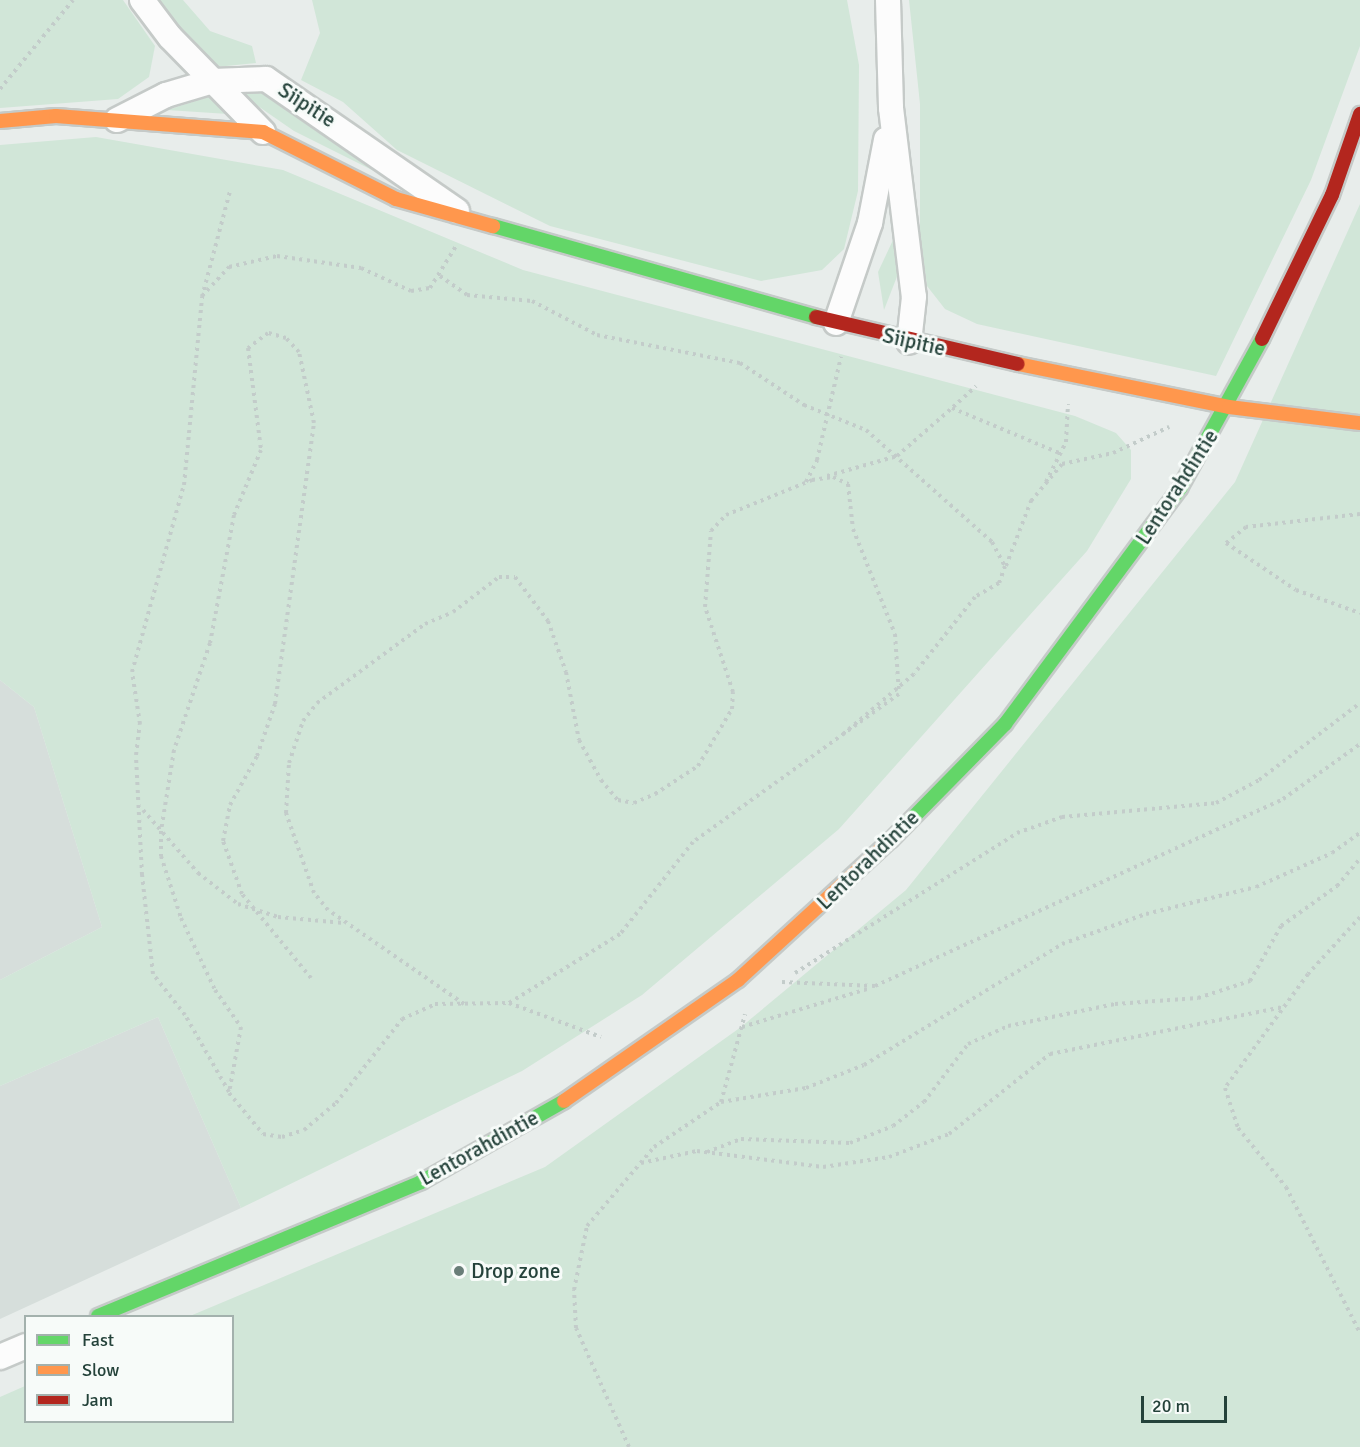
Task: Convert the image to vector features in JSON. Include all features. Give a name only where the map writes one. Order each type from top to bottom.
[{"type":"street","points":[[142,0],[213,81],[263,132]]},
{"type":"street","points":[[888,0],[891,108],[914,297],[909,342]]},
{"type":"street","name":"Siipitie","points":[[117,120],[166,94],[213,81],[266,79],[469,222]]},
{"type":"street","points":[[843,325],[880,183],[891,108]]},
{"type":"street","name":"Lentorahdintie","points":[[103,1315],[421,1182],[552,1108],[738,980],[886,845],[1005,724],[1180,488],[1229,406],[1332,195],[1360,114]]},
{"type":"street","name":"Siipitie","points":[[0,121],[56,116],[263,132],[396,199],[469,222],[843,325],[909,342],[1229,406],[1360,423]]},
{"type":"street","points":[[0,1357],[24,1347]]},
{"type":"path","points":[[0,89],[73,0]]},
{"type":"path","points":[[230,191],[202,297],[184,485],[132,672],[140,724],[140,802],[153,974],[185,1015],[229,1093],[263,1134],[291,1136],[336,1103],[402,1019],[435,1004],[510,1004],[571,1022],[629,1055]]},
{"type":"path","points":[[202,297],[229,267],[264,257],[361,268],[411,291],[430,288],[440,276],[469,222]]},
{"type":"path","points":[[440,276],[467,295],[532,302],[597,335],[740,363],[804,405],[829,411],[866,430],[979,527],[1005,566]]},
{"type":"path","points":[[804,484],[817,460],[829,411],[843,325]]},
{"type":"path","points":[[229,1093],[241,1027],[215,990],[181,918],[161,856],[161,831],[174,750],[210,643],[234,515],[261,450],[248,348],[261,334],[277,333],[294,344],[305,364],[314,423],[275,704],[224,823],[231,874],[252,910],[311,978]]},
{"type":"path","points":[[1046,482],[1066,442],[1070,375]]},
{"type":"path","points":[[464,1004],[348,924],[314,893],[286,813],[293,742],[316,704],[425,624],[453,612],[499,577],[515,577],[549,621],[566,672],[579,740],[601,780],[626,802],[670,787],[710,751],[732,709],[733,692],[705,607],[711,531],[726,515],[821,477],[897,456],[952,408],[1059,453]]},
{"type":"path","points":[[510,1004],[620,934],[679,854],[887,706],[901,684],[975,597],[999,583],[1031,501],[1046,482],[1068,461],[1113,453],[1176,422]]},
{"type":"path","points":[[821,477],[850,487],[853,529],[891,620],[901,684]]},
{"type":"path","points":[[1360,514],[1246,527],[1226,543],[1296,590],[1360,613]]},
{"type":"path","points":[[837,741],[901,684]]},
{"type":"path","points":[[769,987],[779,983],[1017,833],[1062,817],[1216,803],[1259,780],[1360,703]]},
{"type":"path","points":[[741,1027],[875,986],[1283,800],[1360,744]]},
{"type":"path","points":[[140,802],[161,831],[210,885],[252,910],[348,924]]},
{"type":"path","points":[[629,1447],[576,1328],[574,1290],[587,1226],[654,1147],[721,1102],[806,1088],[864,1065],[1062,944],[1146,914],[1256,887],[1332,853],[1360,833]]},
{"type":"path","points":[[639,1164],[707,1152],[741,1139],[850,1143],[893,1126],[924,1102],[968,1044],[1008,1026],[1116,1004],[1198,998],[1250,981],[1281,926],[1337,886],[1360,859]]},
{"type":"path","points":[[1359,917],[1284,1007],[1225,1088],[1238,1128],[1286,1187],[1360,1333]]},
{"type":"path","points":[[779,983],[799,979],[827,988],[875,986]]},
{"type":"path","points":[[721,1102],[747,1007]]},
{"type":"path","points":[[707,1152],[823,1167],[889,1157],[949,1134],[1050,1054],[1284,1007]]},
{"type":"shaded area","points":[[0,680],[34,707],[102,927],[0,980]]},
{"type":"shaded area","points":[[158,1017],[241,1208],[0,1319],[0,1086]]},
{"type":"green space","points":[[0,0],[123,0],[155,46],[149,77],[118,99],[0,108]]},
{"type":"green space","points":[[155,0],[183,0],[210,31],[252,46],[256,63],[216,67]]},
{"type":"green space","points":[[312,0],[847,0],[859,65],[858,191],[844,249],[822,270],[761,281],[550,226],[397,150],[343,102],[301,80],[320,33]]},
{"type":"green space","points":[[909,0],[1360,0],[1360,46],[1311,180],[1216,376],[977,324],[945,309],[927,286],[920,234],[920,104]]},
{"type":"green space","points":[[265,92],[392,180],[294,131],[255,104],[245,93]]},
{"type":"green space","points":[[208,97],[217,98],[228,114],[167,110]]},
{"type":"green space","points":[[96,137],[283,170],[523,270],[1075,416],[1116,433],[1131,450],[1131,479],[1087,551],[839,829],[642,995],[522,1071],[241,1208],[158,1017],[0,1086],[0,980],[102,927],[34,707],[0,680],[0,145]]},
{"type":"green space","points":[[1360,204],[1360,1447],[0,1447],[0,1397],[24,1386],[24,1423],[234,1423],[234,1315],[192,1315],[545,1167],[741,1027],[906,890],[1235,482]]},
{"type":"green space","points":[[893,240],[898,274],[884,310],[878,272]]},
{"type":"traffic: fast","points":[[493,226],[816,317]]},
{"type":"traffic: fast","points":[[891,840],[1005,724],[1180,488],[1262,339]]},
{"type":"traffic: fast","points":[[100,1315],[421,1182],[564,1101]]},
{"type":"traffic: slow","points":[[0,121],[56,116],[263,132],[396,199],[493,226]]},
{"type":"traffic: slow","points":[[1018,364],[1229,407],[1360,423]]},
{"type":"traffic: slow","points":[[564,1101],[738,980],[891,840]]},
{"type":"traffic: jam","points":[[1262,339],[1332,195],[1360,114]]},
{"type":"traffic: jam","points":[[816,317],[1018,364]]},
{"type":"place","name":"Drop zone","points":[[459,1271]]}]
